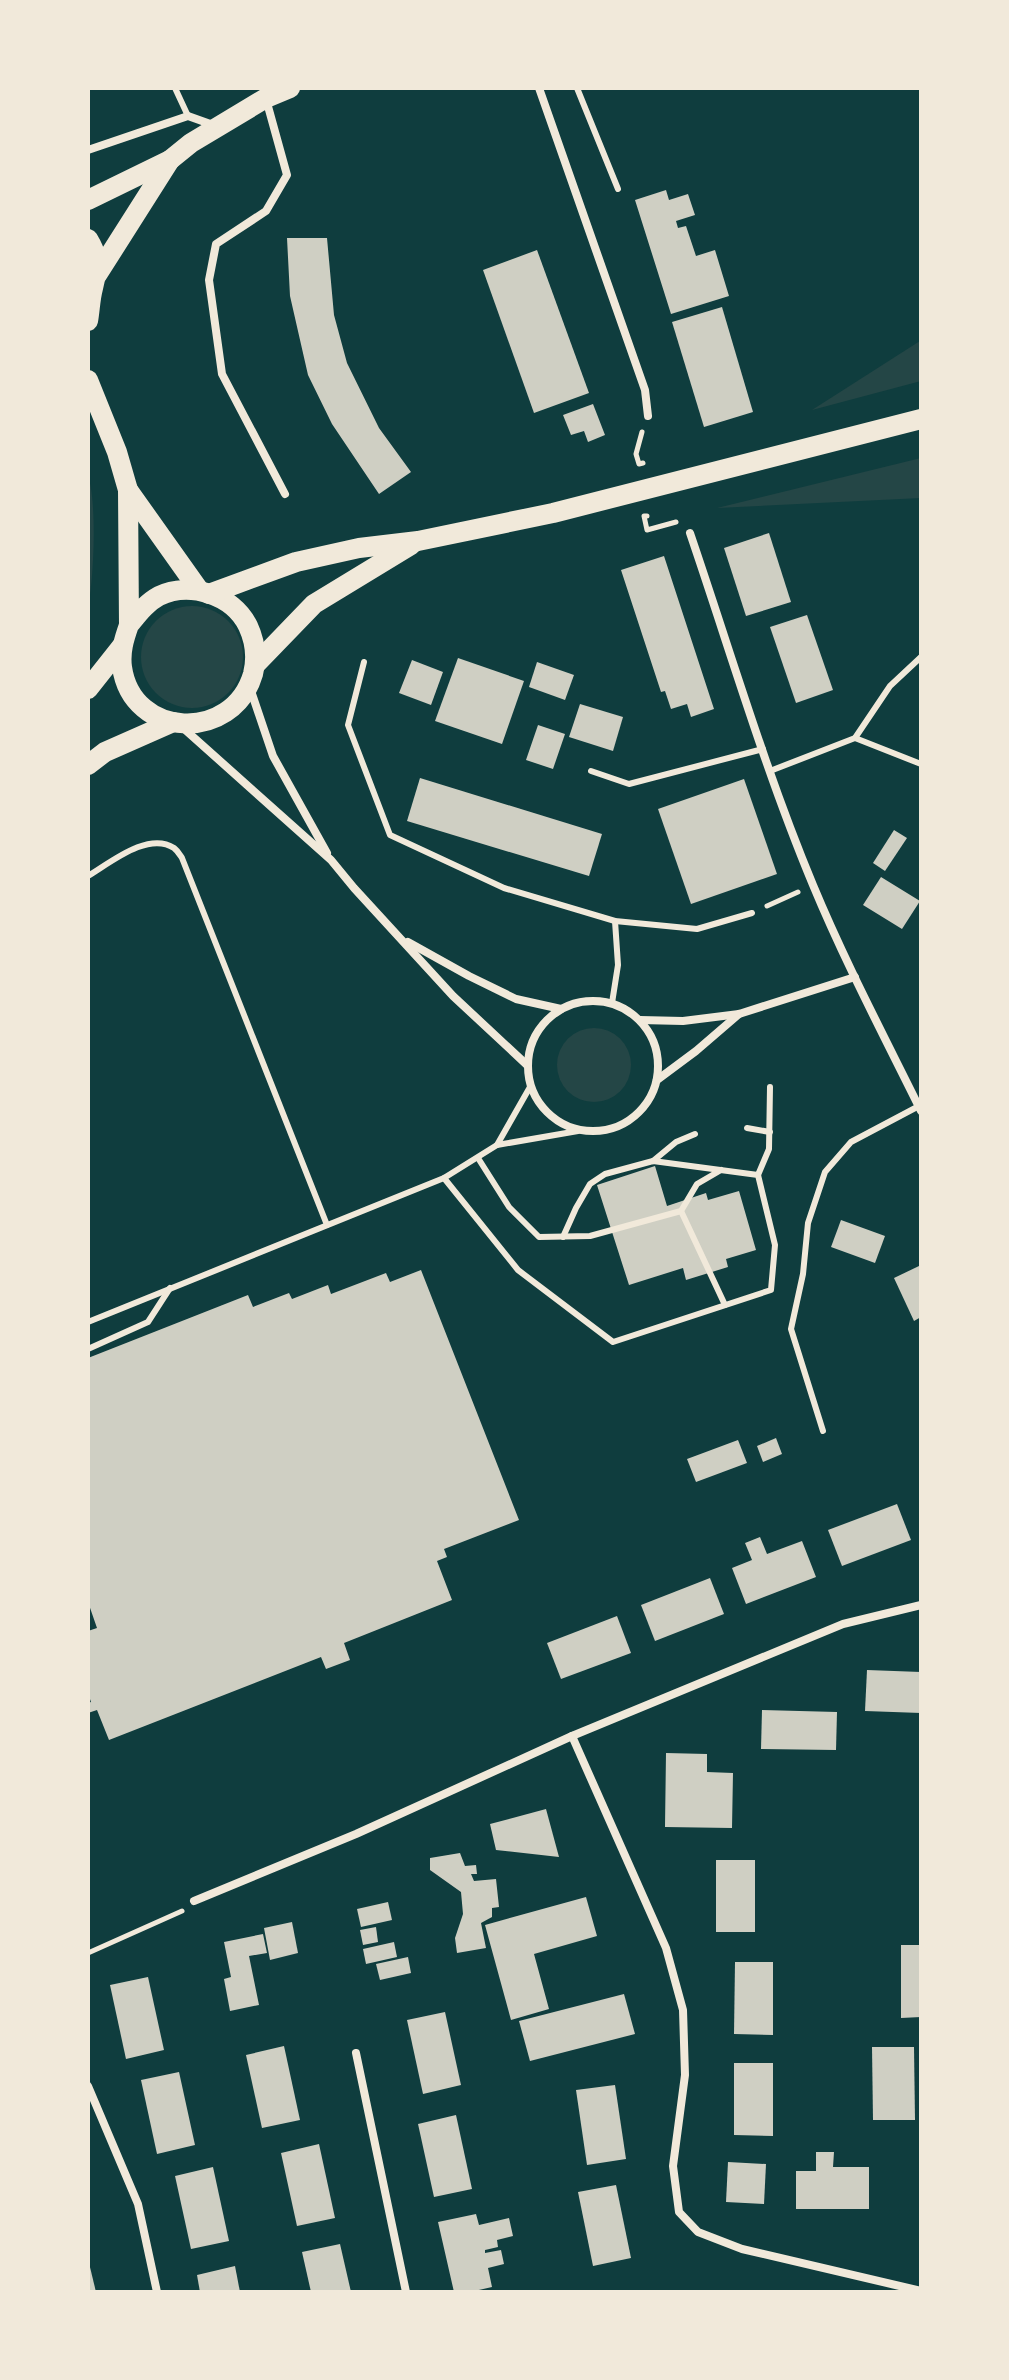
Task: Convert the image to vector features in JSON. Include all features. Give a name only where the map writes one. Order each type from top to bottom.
[{"type":"main road","points":[[88,200],[170,160],[218,126],[290,88]]},
{"type":"main road","points":[[93,285],[170,160]]},
{"type":"main road","points":[[88,239],[98,262],[88,321]]},
{"type":"main road","points":[[88,380],[117,452],[128,490],[129,625],[122,646],[122,668],[129,688],[141,705],[158,717],[176,723],[200,723],[220,716],[237,703],[249,685],[255,665],[254,643],[247,624],[235,608],[218,597],[204,592],[179,590],[160,596],[142,608],[129,625]]},
{"type":"main road","points":[[204,592],[296,562],[553,513],[921,419]]},
{"type":"main road","points":[[128,490],[204,592]]},
{"type":"main road","points":[[255,665],[314,604],[418,541]]},
{"type":"main road","points":[[88,689],[122,646]]},
{"type":"main road","points":[[88,765],[105,752],[176,723]]},
{"type":"street","points":[[539,88],[645,390],[648,416]]},
{"type":"street","points":[[266,98],[287,175],[266,211],[216,244],[209,280],[222,374],[285,494]]},
{"type":"street","points":[[88,150],[188,116],[218,126]]},
{"type":"street","points":[[690,533],[770,771],[813,885],[920,1108]]},
{"type":"street","points":[[249,685],[273,756],[331,860]]},
{"type":"street","points":[[176,723],[331,860],[453,996],[527,1065]]},
{"type":"street","points":[[400,938],[516,999],[561,1009]]},
{"type":"street","points":[[640,1020],[683,1021],[739,1014],[855,977]]},
{"type":"street","points":[[595,1000],[612,1003],[640,1020],[650,1033],[659,1064],[657,1080],[650,1099],[637,1116],[619,1127],[599,1132],[578,1131],[558,1122],[541,1107],[530,1087],[527,1065],[531,1042],[543,1023],[561,1009],[577,1002],[595,1000]]},
{"type":"street","points":[[657,1080],[739,1014]]},
{"type":"street","points":[[194,1901],[356,1834],[572,1736],[843,1624],[921,1605]]},
{"type":"street","points":[[572,1736],[666,1948],[683,2010],[685,2075],[673,2166],[679,2212],[698,2232],[742,2249],[921,2291]]},
{"type":"street","points":[[356,2053],[406,2292]]},
{"type":"street","points":[[88,2086],[138,2204],[157,2292]]},
{"type":"lane","points":[[175,88],[188,116]]},
{"type":"lane","points":[[577,88],[618,189]]},
{"type":"lane","points":[[770,771],[855,738],[890,686],[921,657]]},
{"type":"lane","points":[[364,662],[348,725],[390,835],[504,888],[615,921],[697,929],[752,913]]},
{"type":"lane","points":[[855,738],[921,764]]},
{"type":"lane","points":[[591,771],[629,784],[763,749]]},
{"type":"lane","points":[[88,876],[152,842],[174,848],[182,858],[327,1225]]},
{"type":"lane","points":[[612,1003],[618,965],[615,921]]},
{"type":"lane","points":[[497,1145],[530,1087]]},
{"type":"lane","points":[[444,1178],[518,1270],[613,1342],[771,1290],[775,1245],[758,1175],[769,1149],[770,1087]]},
{"type":"lane","points":[[823,1431],[791,1329],[803,1274],[808,1223],[825,1172],[851,1142],[920,1108]]},
{"type":"lane","points":[[747,1128],[770,1132]]},
{"type":"lane","points":[[88,1322],[444,1178],[497,1145],[578,1131]]},
{"type":"lane","points":[[653,1161],[676,1142],[695,1134]]},
{"type":"lane","points":[[478,1158],[509,1207],[539,1237],[590,1236],[681,1211],[697,1184],[721,1170]]},
{"type":"lane","points":[[563,1237],[590,1184],[605,1174],[653,1161],[758,1175]]},
{"type":"lane","points":[[681,1211],[725,1305]]},
{"type":"lane","points":[[88,1349],[148,1322],[170,1288]]},
{"type":"path","points":[[752,913],[813,885]]},
{"type":"path","points":[[88,1953],[177,1914],[194,1901]]},
{"type":"shaded area","points":[[920,341],[921,381],[812,410]]},
{"type":"shaded area","points":[[921,458],[921,498],[717,508]]},
{"type":"shaded area","points":[[88,476],[93,503],[94,540],[88,606]]},
{"type":"shaded area","points":[[192,606],[211,610],[228,621],[239,638],[243,657],[239,676],[228,693],[211,704],[192,708],[173,704],[156,693],[145,676],[141,657],[145,638],[156,621],[173,610]]},
{"type":"shaded area","points":[[594,1028],[615,1034],[625,1044],[631,1065],[625,1086],[615,1096],[594,1102],[573,1096],[563,1086],[557,1065],[563,1044],[573,1034]]},
{"type":"building","points":[[666,190],[669,200],[688,194],[695,215],[676,221],[678,228],[686,226],[696,256],[715,250],[729,296],[671,314],[635,200]]},
{"type":"building","points":[[287,238],[327,238],[334,315],[347,363],[379,428],[411,472],[379,494],[332,424],[308,375],[290,296]]},
{"type":"building","points":[[537,250],[589,393],[534,413],[483,270]]},
{"type":"building","points":[[722,307],[753,412],[704,427],[672,322]]},
{"type":"building","points":[[593,404],[605,435],[588,442],[584,431],[571,435],[563,415]]},
{"type":"building","points":[[769,533],[791,602],[746,616],[724,548]]},
{"type":"building","points":[[664,556],[714,709],[691,717],[687,704],[671,709],[665,691],[661,692],[621,570]]},
{"type":"building","points":[[807,615],[833,690],[796,703],[770,627]]},
{"type":"building","points":[[458,658],[524,681],[502,744],[435,721]]},
{"type":"building","points":[[412,660],[443,672],[431,705],[399,693]]},
{"type":"building","points":[[537,662],[574,675],[565,700],[529,687]]},
{"type":"building","points":[[580,704],[623,717],[613,751],[569,737]]},
{"type":"building","points":[[538,725],[565,734],[553,769],[526,760]]},
{"type":"building","points":[[420,778],[602,834],[589,876],[407,821]]},
{"type":"building","points":[[744,779],[777,874],[691,904],[658,809]]},
{"type":"building","points":[[894,830],[907,838],[885,871],[873,863]]},
{"type":"building","points":[[881,877],[920,901],[902,929],[863,905]]},
{"type":"building","points":[[655,1166],[667,1206],[706,1193],[708,1200],[739,1191],[756,1250],[726,1259],[728,1267],[686,1280],[683,1268],[629,1285],[597,1185]]},
{"type":"building","points":[[841,1220],[885,1236],[875,1263],[831,1247]]},
{"type":"building","points":[[919,1266],[921,1317],[914,1321],[894,1278]]},
{"type":"building","points":[[421,1270],[519,1520],[444,1549],[447,1557],[437,1561],[452,1600],[344,1643],[350,1660],[326,1669],[321,1657],[109,1740],[97,1710],[88,1713],[88,1703],[91,1702],[88,1693],[88,1631],[97,1628],[88,1602],[88,1358],[248,1295],[253,1307],[289,1293],[292,1299],[328,1285],[331,1294],[386,1273],[390,1282]]},
{"type":"building","points":[[776,1438],[782,1454],[763,1462],[757,1446]]},
{"type":"building","points":[[738,1440],[747,1463],[696,1482],[687,1459]]},
{"type":"building","points":[[897,1504],[911,1540],[842,1566],[828,1530]]},
{"type":"building","points":[[760,1537],[767,1554],[802,1541],[816,1577],[746,1604],[732,1568],[752,1560],[745,1543]]},
{"type":"building","points":[[710,1578],[724,1614],[655,1641],[641,1605]]},
{"type":"building","points":[[617,1616],[631,1653],[561,1679],[547,1643]]},
{"type":"building","points":[[867,1670],[921,1672],[921,1713],[865,1711]]},
{"type":"building","points":[[762,1710],[837,1712],[836,1750],[761,1749]]},
{"type":"building","points":[[666,1753],[707,1754],[707,1772],[733,1773],[732,1828],[665,1827]]},
{"type":"building","points":[[546,1809],[559,1857],[496,1850],[490,1824]]},
{"type":"building","points":[[460,1853],[465,1866],[476,1865],[477,1874],[471,1874],[474,1881],[496,1879],[499,1907],[492,1908],[492,1917],[481,1923],[486,1948],[457,1953],[455,1938],[463,1914],[461,1892],[430,1870],[430,1858]]},
{"type":"building","points":[[716,1860],[755,1860],[755,1932],[716,1932]]},
{"type":"building","points":[[586,1897],[597,1936],[534,1954],[549,2009],[511,2020],[485,1925]]},
{"type":"building","points":[[388,1902],[392,1920],[361,1927],[357,1909]]},
{"type":"building","points":[[292,1922],[298,1953],[270,1960],[264,1928]]},
{"type":"building","points":[[376,1927],[378,1942],[363,1945],[360,1930]]},
{"type":"building","points":[[263,1934],[267,1953],[249,1956],[259,2005],[230,2011],[224,1979],[231,1977],[224,1942]]},
{"type":"building","points":[[394,1942],[397,1957],[366,1964],[363,1949]]},
{"type":"building","points":[[901,1945],[921,1945],[921,2017],[901,2018]]},
{"type":"building","points":[[408,1957],[411,1973],[380,1980],[376,1964]]},
{"type":"building","points":[[735,1962],[773,1962],[773,2035],[734,2034]]},
{"type":"building","points":[[148,1977],[164,2050],[126,2059],[110,1985]]},
{"type":"building","points":[[624,1994],[635,2034],[530,2061],[519,2021]]},
{"type":"building","points":[[445,2012],[461,2085],[423,2094],[407,2020]]},
{"type":"building","points":[[284,2046],[300,2120],[262,2128],[246,2055]]},
{"type":"building","points":[[872,2047],[914,2047],[915,2120],[873,2120]]},
{"type":"building","points":[[734,2063],[773,2063],[773,2136],[734,2135]]},
{"type":"building","points":[[179,2072],[195,2145],[157,2154],[141,2080]]},
{"type":"building","points":[[615,2085],[626,2159],[587,2165],[576,2090]]},
{"type":"building","points":[[456,2115],[472,2189],[434,2197],[418,2124]]},
{"type":"building","points":[[319,2144],[335,2218],[297,2226],[281,2153]]},
{"type":"building","points":[[816,2152],[834,2152],[833,2167],[869,2167],[869,2209],[796,2209],[796,2171],[816,2171]]},
{"type":"building","points":[[728,2162],[766,2164],[764,2204],[726,2202]]},
{"type":"building","points":[[213,2167],[229,2241],[191,2249],[175,2176]]},
{"type":"building","points":[[616,2185],[631,2258],[593,2266],[578,2192]]},
{"type":"building","points":[[476,2214],[479,2225],[509,2218],[513,2236],[497,2240],[498,2247],[485,2250],[485,2253],[501,2250],[504,2264],[488,2268],[492,2287],[454,2292],[438,2222]]},
{"type":"building","points":[[340,2244],[351,2292],[311,2292],[302,2252]]},
{"type":"building","points":[[89,2263],[96,2292],[88,2292]]},
{"type":"building","points":[[235,2266],[240,2292],[200,2292],[197,2275]]}]
